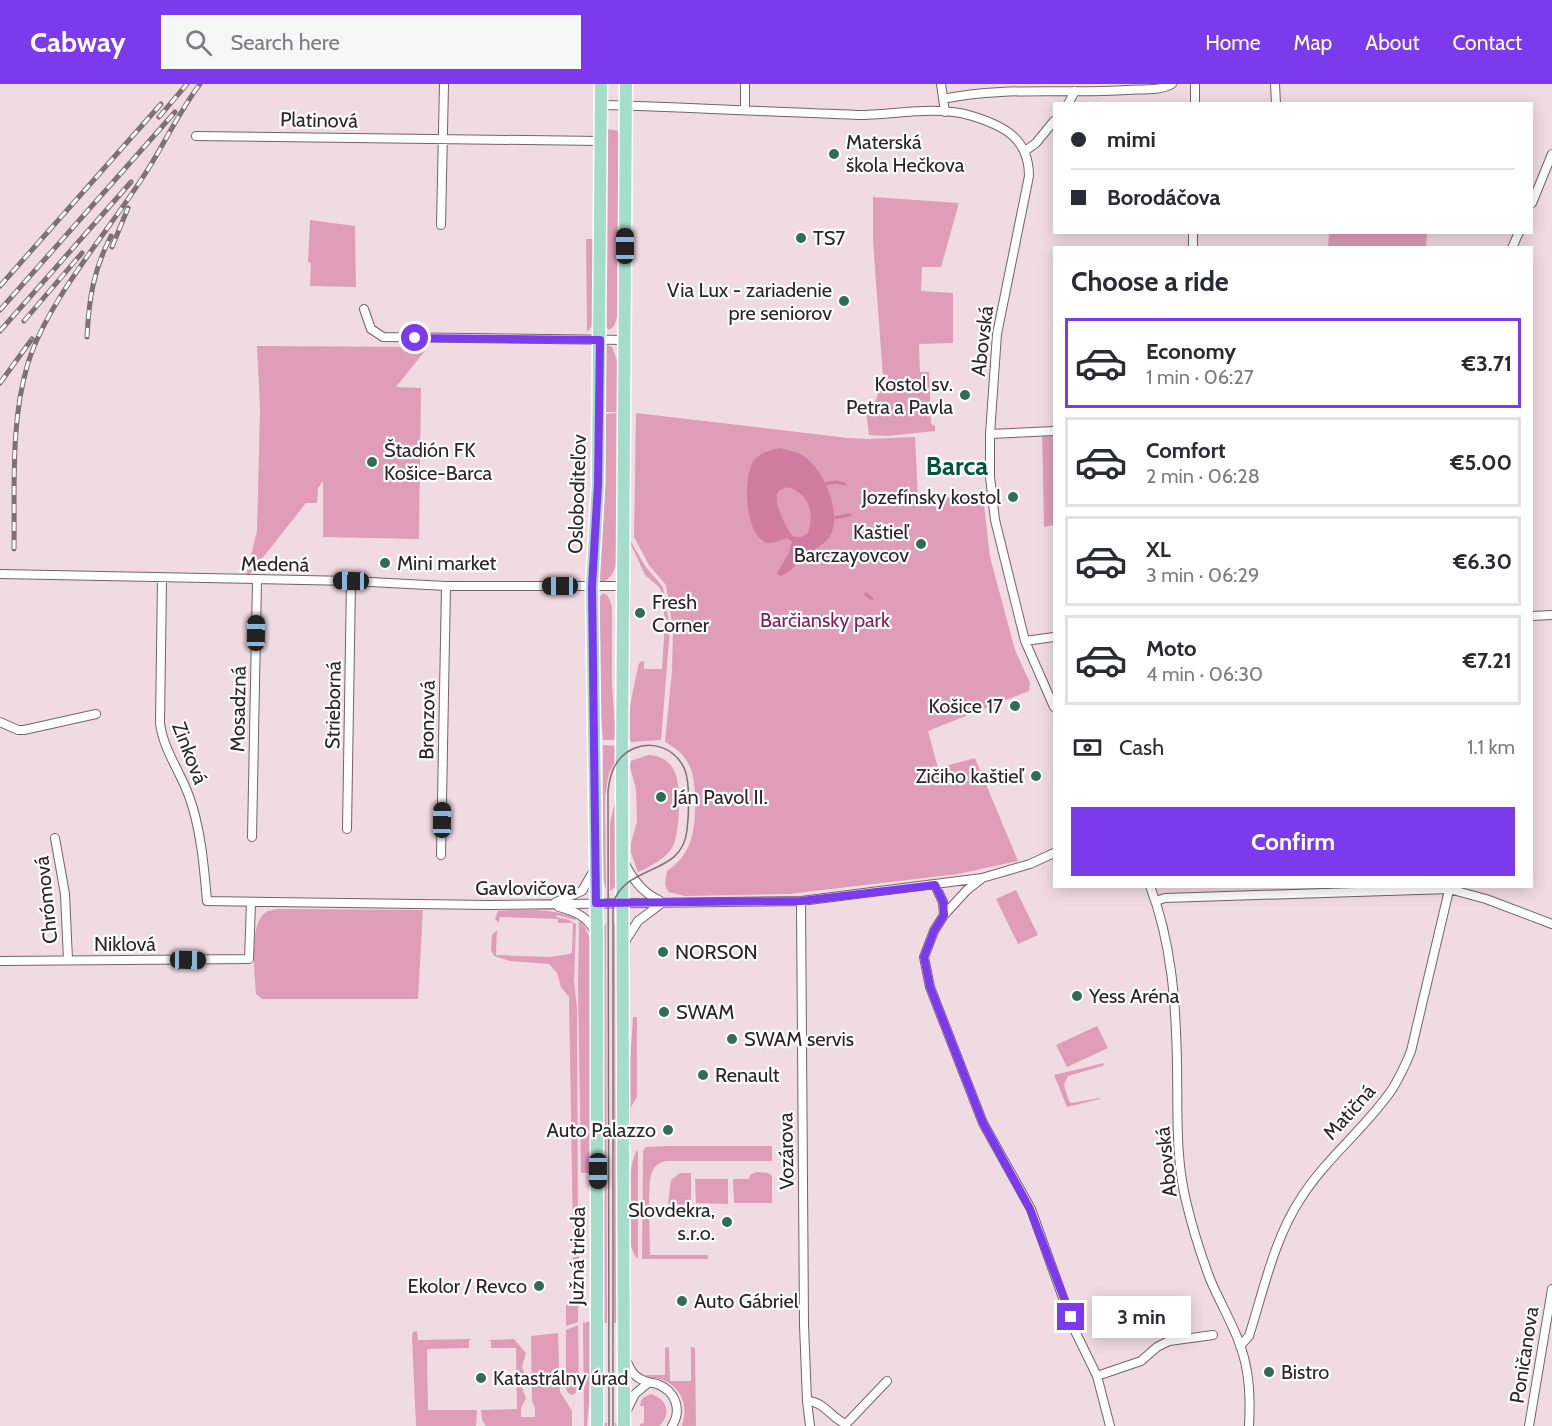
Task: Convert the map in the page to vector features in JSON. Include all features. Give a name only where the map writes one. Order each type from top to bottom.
[{"type":"main road","name":"Osloboditeľov","points":[[597,942],[592,586],[598,484],[601,84]]},
{"type":"main road","points":[[624,1422],[622,586],[626,84]]},
{"type":"main road","name":"Južná trieda","points":[[597,942],[597,1426]]},
{"type":"street","points":[[441,225],[444,84]]},
{"type":"street","points":[[745,84],[745,110]]},
{"type":"street","points":[[940,84],[945,112]]},
{"type":"street","points":[[943,99],[967,94],[1150,88],[1172,84]]},
{"type":"street","points":[[1195,84],[1195,102]]},
{"type":"street","points":[[1275,84],[1276,102]]},
{"type":"street","points":[[1069,102],[1075,91]]},
{"type":"street","points":[[601,105],[859,115],[945,112],[974,117],[1003,129],[1017,138],[1025,151],[1036,143],[1053,122]]},
{"type":"street","name":"Platinová","points":[[196,136],[600,141]]},
{"type":"street","name":"Abovská","points":[[1025,151],[1029,167],[1028,185],[997,334],[990,434],[990,477],[995,520],[1025,642],[1053,704]]},
{"type":"street","points":[[1533,201],[1552,154]]},
{"type":"street","points":[[364,309],[371,329],[383,337],[625,340]]},
{"type":"street","points":[[990,434],[1053,431]]},
{"type":"street","name":"Medená","points":[[0,574],[257,581],[351,581],[446,586],[622,586]]},
{"type":"street","name":"Zinková","points":[[162,579],[161,729],[189,796],[207,902]]},
{"type":"street","name":"Mosadzná","points":[[252,837],[257,581]]},
{"type":"street","name":"Strieborná","points":[[347,829],[351,581]]},
{"type":"street","name":"Bronzová","points":[[441,855],[446,586]]},
{"type":"street","points":[[1533,615],[1552,615]]},
{"type":"street","points":[[1025,642],[1053,637]]},
{"type":"street","points":[[0,722],[10,728],[24,730],[96,714]]},
{"type":"street","name":"Chrómová","points":[[55,838],[65,894],[68,960]]},
{"type":"street","name":"Gavlovičova","points":[[207,902],[549,904],[801,901],[982,878],[1022,867],[1053,853]]},
{"type":"street","points":[[622,859],[638,885],[652,897],[663,902],[638,921],[622,947]]},
{"type":"street","points":[[549,904],[582,891],[595,867]]},
{"type":"street","points":[[982,878],[967,890],[944,915],[934,931],[924,957],[930,987],[983,1123],[1030,1209],[1075,1331],[1097,1376],[1110,1426]]},
{"type":"street","points":[[935,885],[943,902],[944,915]]},
{"type":"street","name":"Abovská","points":[[1151,888],[1164,930],[1170,963],[1177,1062],[1178,1156],[1182,1182],[1187,1206],[1210,1278],[1240,1346],[1247,1371],[1249,1426]]},
{"type":"street","points":[[1156,901],[1165,898],[1449,888],[1486,898],[1552,924]]},
{"type":"street","name":"Matičná","points":[[1240,1346],[1249,1336],[1272,1260],[1287,1221],[1301,1197],[1326,1162],[1392,1090],[1403,1070],[1411,1051],[1449,888]]},
{"type":"street","name":"Vozárova","points":[[801,901],[804,1316],[810,1426]]},
{"type":"street","name":"Niklová","points":[[0,961],[249,959],[251,902]]},
{"type":"street","points":[[549,904],[582,916],[593,929],[597,942]]},
{"type":"street","name":"Poničanova","points":[[1529,1426],[1552,1289]]},
{"type":"street","points":[[1097,1376],[1141,1361],[1157,1347],[1169,1341],[1213,1335]]},
{"type":"street","points":[[624,1356],[632,1373],[648,1383],[667,1390],[675,1399],[677,1410],[672,1426]]},
{"type":"street","points":[[807,1401],[821,1404],[846,1424],[887,1381]]},
{"type":"street","points":[[624,1422],[634,1394],[648,1383]]},
{"type":"green space","points":[[607,129],[620,131],[619,311],[614,326],[609,330],[605,326]]},
{"type":"green space","points":[[873,197],[959,203],[941,267],[922,267],[921,291],[953,293],[953,343],[919,344],[920,372],[929,372],[931,424],[935,426],[935,431],[888,436],[869,435],[866,411],[876,400],[883,377],[873,241]]},
{"type":"green space","points":[[310,220],[355,226],[356,287],[310,286],[311,263],[308,262]]},
{"type":"green space","points":[[1329,234],[1427,234],[1426,246],[1328,246]]},
{"type":"green space","points":[[586,239],[594,239],[593,325],[587,332]]},
{"type":"green space","points":[[607,345],[612,347],[617,360],[617,412],[604,412],[605,347]]},
{"type":"green space","points":[[257,346],[428,347],[396,387],[421,388],[419,539],[323,537],[323,481],[318,488],[317,503],[306,503],[245,580],[257,531],[260,409]]},
{"type":"green space","points":[[617,413],[617,561],[610,577],[601,582],[599,574],[603,510],[604,414]]},
{"type":"green space","points":[[629,413],[631,413],[630,540],[645,566],[663,587],[670,629],[661,740],[631,742],[628,727],[638,666],[644,661],[644,669],[662,669],[665,622],[662,593],[659,587],[645,575],[628,538]]},
{"type":"green space","name":"Barčiansky park","points":[[636,413],[848,438],[915,437],[918,499],[983,496],[990,557],[1015,650],[1030,683],[1029,691],[928,731],[938,768],[975,758],[1018,861],[958,874],[789,894],[685,896],[668,892],[665,884],[667,871],[682,858],[692,834],[695,815],[694,785],[687,761],[682,754],[665,742],[672,671],[673,630],[666,585],[649,565],[634,537]]},
{"type":"green space","points":[[1042,431],[1053,431],[1053,525],[1044,527]]},
{"type":"green space","points":[[603,593],[608,596],[612,607],[612,685],[616,740],[603,740],[598,686],[598,599]]},
{"type":"green space","points":[[603,745],[616,746],[616,760],[609,773],[605,796],[606,889],[603,880]]},
{"type":"green space","points":[[648,755],[663,759],[674,770],[679,798],[678,821],[675,841],[669,852],[657,862],[638,872],[631,853],[631,843],[637,822],[636,789],[630,767],[631,761]]},
{"type":"green space","points":[[616,797],[617,880],[615,887],[610,891],[610,823]]},
{"type":"green space","points":[[1016,890],[1038,935],[1018,944],[996,899]]},
{"type":"green space","points":[[279,909],[423,910],[418,999],[262,999],[256,994],[254,950],[257,927],[260,918],[266,912]]},
{"type":"green space","points":[[538,910],[576,917],[576,920],[557,915],[556,917],[576,924],[574,981],[577,1008],[578,1237],[573,1237],[569,997],[561,987],[557,973],[549,964],[510,961],[494,956],[491,950],[492,935],[497,930],[496,955],[548,957],[570,954],[573,923],[558,923],[558,919],[500,917],[499,923],[495,919],[498,911]]},
{"type":"green space","points":[[579,920],[585,927],[592,944],[593,1173],[581,1173]]},
{"type":"green space","points":[[606,922],[607,1323],[603,1323],[603,1423],[607,1423],[607,1426],[602,1426],[603,930]]},
{"type":"green space","points":[[614,923],[617,936],[620,1426],[615,1426],[615,1423],[619,1423],[618,1323],[614,1323]]},
{"type":"green space","points":[[633,1017],[637,1017],[637,1097],[631,1107],[631,1148],[629,1150],[629,1078]]},
{"type":"green space","points":[[1097,1026],[1108,1048],[1067,1067],[1056,1045]]},
{"type":"green space","points":[[1104,1063],[1103,1066],[1068,1076],[1064,1085],[1071,1103],[1100,1099],[1067,1107],[1054,1075]]},
{"type":"green space","points":[[772,1146],[772,1161],[667,1161],[658,1164],[653,1170],[650,1178],[650,1255],[708,1255],[708,1259],[642,1259],[643,1151],[646,1147]]},
{"type":"green space","points":[[637,1150],[638,1259],[633,1251],[628,1223],[629,1188]]},
{"type":"green space","points":[[680,1173],[691,1173],[691,1203],[688,1205],[668,1204],[671,1180]]},
{"type":"green space","points":[[768,1173],[772,1176],[772,1203],[734,1203],[733,1179],[749,1179],[751,1174]]},
{"type":"green space","points":[[695,1179],[728,1179],[728,1204],[696,1203]]},
{"type":"green space","points":[[573,1248],[579,1248],[578,1322],[566,1326],[566,1305],[574,1299]]},
{"type":"green space","points":[[591,1321],[590,1391],[587,1426],[584,1426],[583,1323]]},
{"type":"green space","points":[[578,1325],[579,1390],[573,1395],[568,1393],[566,1388],[566,1330]]},
{"type":"green space","points":[[417,1331],[418,1340],[471,1339],[469,1348],[427,1349],[428,1410],[477,1410],[476,1426],[416,1426],[412,1337],[413,1332]]},
{"type":"green space","points":[[558,1333],[560,1392],[572,1411],[572,1426],[486,1426],[482,1420],[481,1410],[517,1409],[516,1348],[491,1348],[491,1341],[486,1340],[514,1339],[526,1353],[522,1367],[526,1377],[522,1388],[526,1398],[521,1408],[521,1417],[535,1417],[532,1401],[531,1336]]},
{"type":"green space","points":[[691,1347],[695,1348],[696,1426],[682,1426],[684,1405],[675,1388],[663,1380],[644,1375],[665,1375],[665,1348],[669,1348],[670,1381],[691,1381]]},
{"type":"green space","points":[[651,1394],[664,1403],[665,1417],[659,1426],[640,1426],[644,1423],[644,1406],[640,1406],[641,1401]]},
{"type":"shaded area","points":[[779,448],[795,452],[812,463],[829,491],[834,513],[832,532],[827,540],[787,573],[780,576],[777,573],[789,553],[792,541],[787,538],[767,543],[758,537],[750,517],[747,491],[750,468],[754,460],[762,453]],"holes":[[[786,487],[805,498],[810,511],[808,533],[801,537],[794,537],[791,534],[781,516],[777,502],[780,490]]]},
{"type":"waterway","points":[[824,484],[836,482],[845,484]]},
{"type":"waterway","points":[[833,518],[850,515]]},
{"type":"waterway","points":[[866,594],[872,599]]},
{"type":"tram line","points":[[609,1426],[608,791],[614,768],[626,753],[634,748],[654,746],[672,753],[685,770],[688,816],[683,845],[675,855],[665,863],[630,881],[620,890],[613,903],[613,1426]]},
{"type":"railway","points":[[159,117],[187,84]]},
{"type":"railway","points":[[14,549],[18,409],[28,363],[37,339],[64,291],[143,177],[200,84]]},
{"type":"railway","points":[[0,286],[161,104]]},
{"type":"railway","points":[[0,310],[175,112]]},
{"type":"railway","points":[[0,331],[131,182]]},
{"type":"railway","points":[[112,247],[128,208]]},
{"type":"railway","points":[[87,337],[93,285],[111,236]]},
{"type":"railway","points":[[24,321],[82,253]]},
{"type":"railway","points":[[0,383],[32,339]]},
{"type":"place","name":"Materská škola Hečkova","points":[[834,154]]},
{"type":"place","name":"TS7","points":[[801,238]]},
{"type":"place","name":"Via Lux - zariadenie pre seniorov","points":[[844,301]]},
{"type":"place","name":"Kostol sv. Petra a Pavla","points":[[965,395]]},
{"type":"place","name":"Štadión FK Košice-Barca","points":[[372,462]]},
{"type":"place","name":"Jozefínsky kostol","points":[[1013,497]]},
{"type":"place","name":"Kaštieľ Barczayovcov","points":[[921,544]]},
{"type":"place","name":"Mini market","points":[[385,563]]},
{"type":"place","name":"Fresh Corner","points":[[640,613]]},
{"type":"place","name":"Košice 17","points":[[1015,706]]},
{"type":"place","name":"Zičiho kaštieľ","points":[[1036,776]]},
{"type":"place","name":"Ján Pavol II.","points":[[661,797]]},
{"type":"place","name":"NORSON","points":[[663,952]]},
{"type":"place","name":"Yess Aréna","points":[[1077,996]]},
{"type":"place","name":"SWAM","points":[[664,1012]]},
{"type":"place","name":"SWAM servis","points":[[732,1039]]},
{"type":"place","name":"Renault","points":[[703,1075]]},
{"type":"place","name":"Auto Palazzo","points":[[668,1130]]},
{"type":"place","name":"Slovdekra, s.r.o.","points":[[727,1222]]},
{"type":"place","name":"Ekolor / Revco","points":[[539,1286]]},
{"type":"place","name":"Auto Gábriel","points":[[682,1301]]},
{"type":"place","name":"Bistro","points":[[1269,1372]]},
{"type":"place","name":"Katastrálny úrad","points":[[481,1378]]},
{"type":"district","name":"Barca","points":[[957,466]]},
{"type":"route","points":[[415,338],[600,340],[598,484],[592,586],[596,903],[768,903],[935,885],[943,902],[944,915],[926,947],[924,957],[930,987],[956,1059],[983,1123],[1030,1209],[1071,1317]]}]
